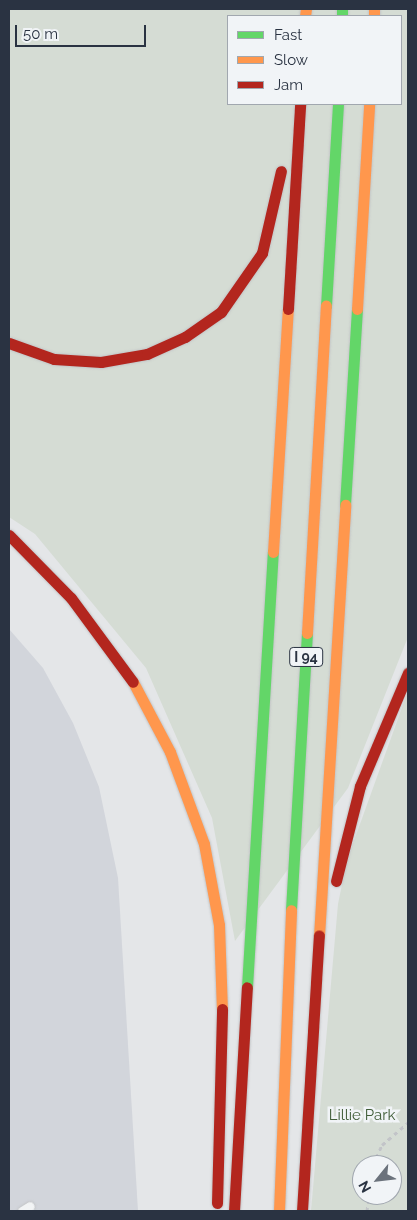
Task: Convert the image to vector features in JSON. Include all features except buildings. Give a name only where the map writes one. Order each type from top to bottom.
[{"type":"highway","name":"I 94","points":[[279,1211],[286,987],[338,105]]},
{"type":"highway","points":[[302,1211],[369,105]]},
{"type":"highway","name":"I 94","points":[[234,1211],[300,107]]},
{"type":"highway","points":[[9,343],[54,359],[101,362],[147,354],[185,338],[221,312],[262,253],[300,107]]},
{"type":"highway","points":[[9,535],[71,598],[126,669],[170,752],[204,844],[219,925],[222,1015],[216,1211]]},
{"type":"highway","points":[[318,968],[360,786],[408,673]]},
{"type":"lane","points":[[22,1211],[30,1206]]},
{"type":"path","points":[[378,1155],[382,1145],[408,1122]]},
{"type":"shaded area","points":[[9,629],[43,668],[73,723],[99,787],[118,878],[138,1211],[9,1211]]},
{"type":"green space","points":[[9,9],[408,9],[408,637],[348,788],[235,941],[212,818],[146,668],[35,534],[9,517]]},
{"type":"green space","name":"Lillie Park","points":[[408,691],[408,1211],[311,1211],[338,904],[347,860]]},
{"type":"traffic: fast","points":[[342,9],[342,15]]},
{"type":"traffic: fast","points":[[326,306],[338,105]]},
{"type":"traffic: fast","points":[[345,505],[357,309]]},
{"type":"traffic: fast","points":[[247,987],[273,552]]},
{"type":"traffic: fast","points":[[291,910],[307,633]]},
{"type":"traffic: slow","points":[[305,15],[306,9]]},
{"type":"traffic: slow","points":[[374,9],[374,15]]},
{"type":"traffic: slow","points":[[357,309],[369,105]]},
{"type":"traffic: slow","points":[[307,633],[326,306]]},
{"type":"traffic: slow","points":[[273,552],[288,309]]},
{"type":"traffic: slow","points":[[319,936],[345,505]]},
{"type":"traffic: slow","points":[[133,682],[170,752],[204,844],[219,925],[222,1009]]},
{"type":"traffic: slow","points":[[279,1211],[291,910]]},
{"type":"traffic: jam","points":[[288,309],[300,105]]},
{"type":"traffic: jam","points":[[9,343],[54,359],[101,362],[147,354],[185,337],[221,312],[262,253],[281,171]]},
{"type":"traffic: jam","points":[[9,535],[71,598],[133,682]]},
{"type":"traffic: jam","points":[[336,881],[360,786],[408,673]]},
{"type":"traffic: jam","points":[[302,1211],[319,936]]},
{"type":"traffic: jam","points":[[234,1211],[247,987]]},
{"type":"traffic: jam","points":[[217,1203],[222,1009]]}]
